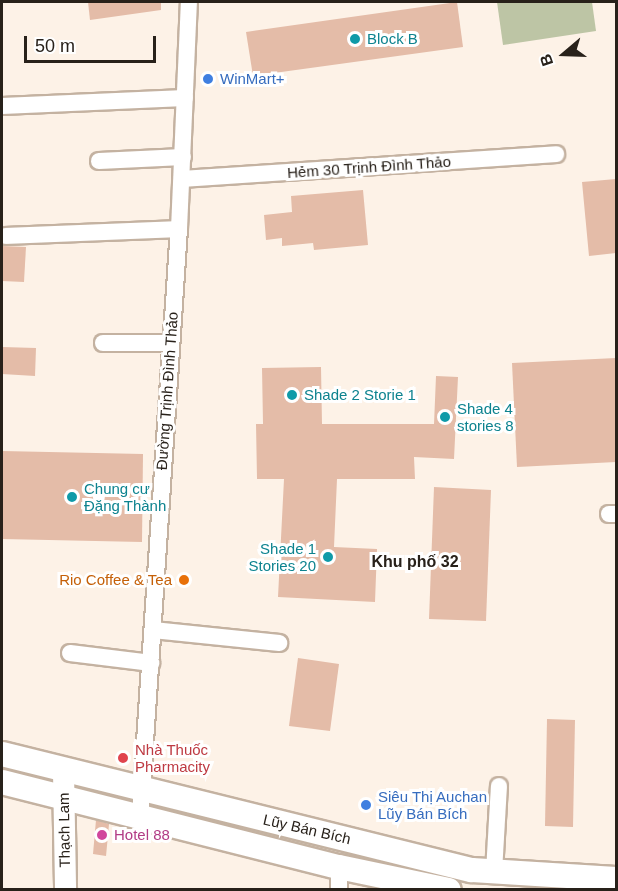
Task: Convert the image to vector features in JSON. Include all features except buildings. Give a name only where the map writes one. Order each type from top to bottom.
[{"type":"main road","name":"Lũy Bán Bích","points":[[2,754],[143,792],[495,872],[616,879]]},
{"type":"main road","name":"Lũy Bán Bích","points":[[2,782],[141,817],[339,878],[449,890]]},
{"type":"street","name":"Đường Trịnh Đình Thảo","points":[[141,817],[182,179],[189,2]]},
{"type":"street","points":[[2,106],[185,98]]},
{"type":"street","name":"Hẻm 30 Trịnh Đình Thảo","points":[[182,179],[556,154]]},
{"type":"street","points":[[99,161],[183,157]]},
{"type":"street","points":[[6,236],[179,229]]},
{"type":"street","points":[[103,343],[170,343]]},
{"type":"street","points":[[153,630],[279,643]]},
{"type":"street","points":[[70,653],[151,663]]},
{"type":"street","name":"Thạch Lam","points":[[63,771],[65,890]]},
{"type":"street","points":[[495,872],[500,786]]},
{"type":"green space","points":[[497,2],[592,2],[596,31],[503,45]]},
{"type":"place","name":"Block B","points":[[355,39]]},
{"type":"place","name":"WinMart+","points":[[208,79]]},
{"type":"place","name":"Shade 2 Storie 1","points":[[292,395]]},
{"type":"place","name":"Shade 4 stories 8","points":[[445,417]]},
{"type":"place","name":"Chung cư Đặng Thành","points":[[72,497]]},
{"type":"place","name":"Shade 1 Stories 20","points":[[328,557]]},
{"type":"place","name":"Rio Coffee & Tea","points":[[184,580]]},
{"type":"place","name":"Nhà Thuốc Pharmacity","points":[[123,758]]},
{"type":"place","name":"Siêu Thị Auchan Lũy Bán Bích","points":[[366,805]]},
{"type":"place","name":"Hotel 88","points":[[102,835]]},
{"type":"district","name":"Khu phố 32","points":[[415,562]]}]
